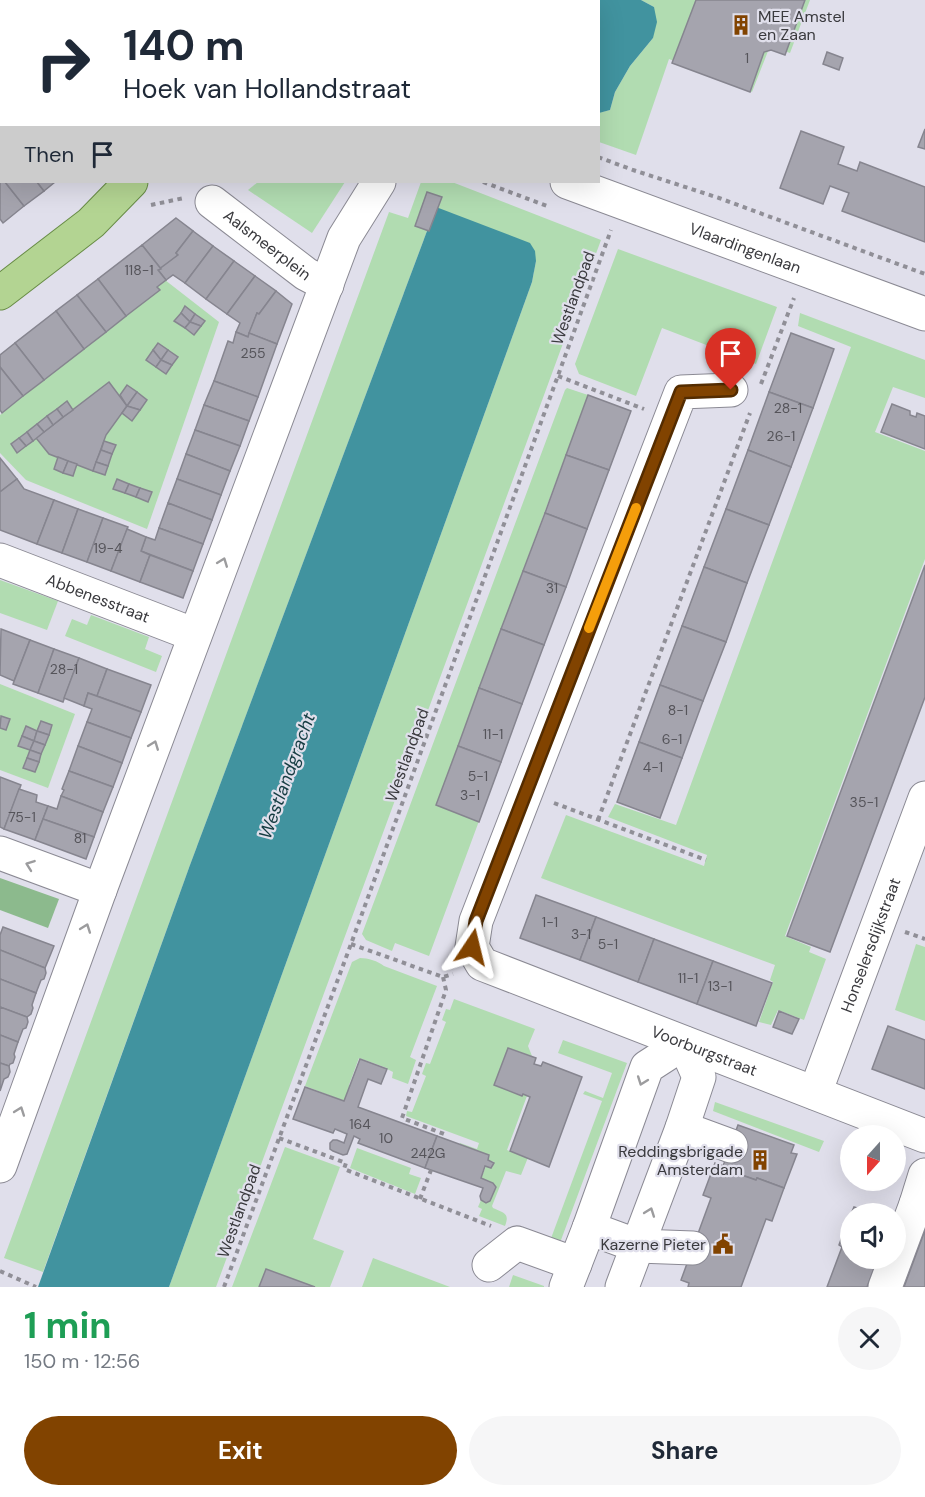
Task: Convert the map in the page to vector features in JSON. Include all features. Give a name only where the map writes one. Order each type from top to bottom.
[{"type":"main road","points":[[0,293],[91,223],[130,183]]},
{"type":"main road","points":[[103,211],[154,183]]},
{"type":"street","points":[[0,1166],[99,890],[344,238],[378,183]]},
{"type":"street","name":"Vlaardingenlaan","points":[[570,183],[925,314]]},
{"type":"street","name":"Aalsmeerplein","points":[[212,202],[306,274],[327,285]]},
{"type":"street","points":[[482,964],[472,947],[476,921],[681,392],[740,401]]},
{"type":"street","name":"Abbenesstraat","points":[[0,560],[195,635]]},
{"type":"street","name":"Honselersdijkstraat","points":[[815,1093],[925,798]]},
{"type":"street","points":[[0,853],[99,890]]},
{"type":"street","name":"Voorburgstraat","points":[[482,964],[925,1136]]},
{"type":"street","points":[[489,1265],[518,1243],[571,1276],[647,1067],[684,1043],[699,1077],[622,1287]]},
{"type":"street","points":[[682,1128],[731,1146]]},
{"type":"street","points":[[885,1287],[922,1196]]},
{"type":"street","points":[[589,1228],[638,1246],[693,1248]]},
{"type":"path","points":[[600,158],[719,198],[925,274]]},
{"type":"path","name":"Westlandpad","points":[[224,1287],[611,230]]},
{"type":"path","points":[[598,820],[740,401],[758,390],[794,298]]},
{"type":"path","points":[[558,376],[670,419]]},
{"type":"path","points":[[525,793],[706,860]]},
{"type":"path","points":[[351,944],[443,977],[482,964]]},
{"type":"path","points":[[443,977],[446,990],[402,1118],[444,1134],[443,1138]]},
{"type":"path","points":[[279,1138],[346,1164],[344,1169],[498,1229],[518,1243]]},
{"type":"path","points":[[420,1199],[431,1170]]},
{"type":"path","points":[[0,1271],[36,1287]]},
{"type":"green space","points":[[641,0],[810,0],[790,53],[770,46],[752,92],[669,59],[636,155],[600,142],[600,112],[610,110],[615,92],[630,66],[653,38],[654,7]]},
{"type":"green space","points":[[257,183],[344,183],[312,233],[248,190]]},
{"type":"green space","points":[[421,183],[455,183],[601,240],[216,1287],[169,1287],[532,282],[536,261],[436,207],[190,865],[43,1272],[4,1258],[389,212],[408,218]]},
{"type":"green space","points":[[618,249],[777,307],[756,364],[662,328],[636,396],[579,374],[575,364]]},
{"type":"green space","points":[[165,280],[219,322],[147,529],[26,480],[0,453],[0,415]]},
{"type":"green space","points":[[800,313],[925,360],[925,398],[893,387],[875,432],[925,451],[925,559],[785,936],[811,947],[809,952],[826,959],[804,1020],[778,1010],[771,1025],[759,1022],[773,982],[770,980],[775,965],[541,878],[566,815],[704,866],[707,855],[608,817],[615,804],[676,825],[851,347],[798,326]]},
{"type":"green space","points":[[567,388],[588,395],[436,805],[479,821],[429,956],[395,943],[392,951],[366,940],[362,934]]},
{"type":"green space","points":[[0,580],[58,601],[47,630],[0,613]]},
{"type":"green space","points":[[91,615],[149,637],[145,649],[162,656],[156,672],[65,636],[72,619],[87,625]]},
{"type":"green space","points":[[0,684],[75,714],[48,788],[0,770]]},
{"type":"green space","points":[[0,878],[59,899],[48,928],[0,910]]},
{"type":"green space","points":[[916,944],[925,947],[925,1021],[895,1010]]},
{"type":"green space","points":[[360,958],[373,960],[437,986],[410,1057],[416,1060],[408,1084],[392,1078],[393,1072],[387,1068],[359,1058],[344,1101],[305,1086],[352,962]]},
{"type":"green space","points":[[454,999],[535,1029],[528,1046],[532,1056],[508,1048],[494,1085],[527,1096],[507,1150],[528,1158],[521,1175],[506,1171],[492,1206],[506,1216],[505,1226],[479,1216],[482,1209],[478,1207],[481,1200],[486,1203],[490,1201],[496,1187],[487,1180],[483,1188],[478,1186],[486,1166],[492,1168],[494,1162],[488,1160],[489,1155],[460,1143],[477,1149],[479,1143],[406,1116],[407,1111],[412,1112],[426,1076],[422,1074],[426,1063],[430,1064],[446,1022],[442,1020],[446,1009],[450,1010]]},
{"type":"green space","points":[[563,1040],[627,1063],[561,1240],[550,1241],[602,1101],[583,1094],[585,1091],[603,1098],[612,1073],[558,1053]]},
{"type":"green space","points":[[715,1102],[824,1141],[819,1152],[713,1111]]},
{"type":"green space","points":[[285,1147],[340,1167],[313,1239],[344,1251],[330,1287],[315,1287],[266,1269],[259,1287],[232,1287]]},
{"type":"green space","points":[[357,1148],[411,1168],[409,1174],[421,1178],[415,1194],[350,1168]]},
{"type":"green space","points":[[373,1258],[450,1287],[362,1287]]},
{"type":"green space","points":[[513,1275],[544,1286],[544,1287],[509,1287]]},
{"type":"water","points":[[600,0],[641,0],[654,7],[657,22],[653,38],[630,66],[615,92],[610,110],[600,113]]},
{"type":"water","name":"Westlandgracht","points":[[436,207],[530,243],[535,251],[536,261],[532,282],[169,1287],[38,1287],[190,865]]},
{"type":"building","name":"MEE Amstel en Zaan","points":[[696,0],[805,0],[785,55],[771,50],[764,52],[750,92],[672,63]]},
{"type":"building","points":[[827,52],[843,58],[839,70],[823,64]]},
{"type":"building","points":[[925,129],[925,149],[918,147]]},
{"type":"building","points":[[801,131],[844,147],[838,164],[857,171],[860,162],[925,187],[925,242],[842,211],[849,193],[830,186],[823,204],[780,188]]},
{"type":"building","points":[[0,183],[6,183],[24,206],[3,223],[0,219]]},
{"type":"building","points":[[6,183],[38,183],[44,191],[24,206]]},
{"type":"building","points":[[38,183],[54,183],[44,191]]},
{"type":"building","points":[[427,192],[442,197],[429,231],[415,226]]},
{"type":"building","points":[[176,218],[193,231],[176,253],[178,255],[161,269],[142,245]]},
{"type":"building","points":[[193,231],[213,246],[185,283],[173,275],[166,280],[158,270],[178,255],[176,253]]},
{"type":"building","points":[[142,245],[161,269],[158,270],[166,280],[157,287],[160,290],[126,316],[98,279]]},
{"type":"building","points":[[213,246],[234,261],[206,299],[185,283]]},
{"type":"building","points":[[234,261],[255,276],[227,314],[206,299]]},
{"type":"building","points":[[255,276],[276,291],[259,314],[257,313],[248,337],[236,332],[240,323],[227,314]]},
{"type":"building","points":[[98,279],[126,316],[106,332],[77,295]]},
{"type":"building","points":[[276,291],[292,304],[277,344],[249,333],[257,313],[259,314]]},
{"type":"building","points":[[77,295],[106,332],[84,349],[56,311]]},
{"type":"building","points":[[185,306],[195,314],[190,322],[181,313]]},
{"type":"building","points":[[56,311],[84,349],[44,380],[15,343]]},
{"type":"building","points":[[181,313],[190,322],[185,328],[174,321]]},
{"type":"building","points":[[195,314],[205,321],[201,326],[190,322]]},
{"type":"building","points":[[190,322],[201,326],[194,335],[185,328]]},
{"type":"building","points":[[236,332],[248,337],[249,333],[277,344],[258,397],[214,381],[228,341],[233,343]]},
{"type":"building","points":[[791,333],[834,349],[813,408],[769,392]]},
{"type":"building","points":[[15,343],[44,380],[23,396],[0,367],[0,355]]},
{"type":"building","points":[[158,343],[168,350],[161,360],[153,350]]},
{"type":"building","points":[[153,350],[161,360],[156,367],[146,360]]},
{"type":"building","points":[[168,350],[178,357],[172,365],[161,360]]},
{"type":"building","points":[[161,360],[172,365],[166,374],[156,367]]},
{"type":"building","points":[[0,367],[23,396],[2,413],[0,410]]},
{"type":"building","points":[[214,381],[258,397],[249,421],[204,405]]},
{"type":"building","points":[[109,382],[127,406],[106,435],[93,471],[49,454],[36,438]]},
{"type":"building","points":[[127,385],[137,392],[127,406],[120,395]]},
{"type":"building","points":[[137,392],[147,400],[140,410],[127,406]]},
{"type":"building","points":[[769,392],[813,408],[791,467],[748,450]]},
{"type":"building","points":[[588,395],[631,411],[609,470],[566,455]]},
{"type":"building","points":[[67,401],[73,410],[63,417],[57,409]]},
{"type":"building","points":[[892,404],[910,411],[910,415],[916,417],[917,413],[925,416],[925,449],[881,432]]},
{"type":"building","points":[[204,405],[249,421],[240,446],[195,430]]},
{"type":"building","points":[[127,406],[140,410],[132,421],[122,413]]},
{"type":"building","points":[[57,409],[63,417],[53,425],[47,416]]},
{"type":"building","points":[[47,416],[53,425],[44,432],[37,424]]},
{"type":"building","points":[[37,424],[44,432],[33,441],[27,432]]},
{"type":"building","points":[[195,430],[240,446],[230,471],[186,454]]},
{"type":"building","points":[[27,432],[33,441],[26,446],[19,438]]},
{"type":"building","points":[[19,438],[26,446],[17,453],[11,444]]},
{"type":"building","points":[[104,441],[116,445],[112,454],[101,450]]},
{"type":"building","points":[[101,450],[112,454],[108,466],[96,462]]},
{"type":"building","points":[[748,450],[791,467],[769,525],[726,509]]},
{"type":"building","points":[[186,454],[230,471],[221,495],[177,479]]},
{"type":"building","points":[[566,455],[609,470],[587,529],[545,513]]},
{"type":"building","points":[[58,457],[68,461],[63,473],[54,469]]},
{"type":"building","points":[[0,458],[17,479],[0,492]]},
{"type":"building","points":[[68,461],[77,464],[73,476],[63,473]]},
{"type":"building","points":[[96,462],[108,466],[105,475],[93,471]]},
{"type":"building","points":[[17,479],[24,489],[54,500],[37,544],[0,530],[0,492]]},
{"type":"building","points":[[117,479],[129,484],[125,493],[113,489]]},
{"type":"building","points":[[177,479],[221,495],[212,520],[168,503]]},
{"type":"building","points":[[129,484],[140,488],[136,497],[125,493]]},
{"type":"building","points":[[140,488],[152,492],[148,502],[136,497]]},
{"type":"building","points":[[54,500],[78,509],[62,553],[37,544]]},
{"type":"building","points":[[168,503],[212,520],[203,544],[159,528]]},
{"type":"building","points":[[78,509],[103,518],[87,562],[62,553]]},
{"type":"building","points":[[726,509],[769,525],[747,583],[704,567]]},
{"type":"building","points":[[545,513],[587,529],[566,587],[523,571]]},
{"type":"building","points":[[103,518],[128,527],[111,571],[87,562]]},
{"type":"building","points":[[159,528],[203,544],[193,571],[141,551],[146,537],[155,540]]},
{"type":"building","points":[[127,529],[146,537],[141,551],[150,555],[140,582],[111,571]]},
{"type":"building","points":[[150,555],[193,571],[183,598],[140,582]]},
{"type":"building","points":[[925,565],[925,697],[830,952],[787,936]]},
{"type":"building","points":[[704,567],[747,583],[726,642],[682,626]]},
{"type":"building","points":[[523,571],[566,587],[544,645],[501,629]]},
{"type":"building","points":[[682,626],[726,642],[703,701],[660,685]]},
{"type":"building","points":[[1,629],[30,640],[14,681],[0,675]]},
{"type":"building","points":[[501,629],[544,645],[522,704],[479,688]]},
{"type":"building","points":[[30,640],[54,649],[38,693],[13,684]]},
{"type":"building","points":[[54,649],[79,658],[63,702],[38,693]]},
{"type":"building","points":[[79,658],[107,669],[97,696],[88,693],[84,706],[64,698]]},
{"type":"building","points":[[107,669],[151,685],[141,712],[97,696]]},
{"type":"building","points":[[660,685],[703,701],[682,758],[639,742]]},
{"type":"building","points":[[479,688],[522,704],[501,762],[458,746]]},
{"type":"building","points":[[88,693],[141,712],[131,738],[87,722],[92,709],[84,706]]},
{"type":"building","points":[[1,716],[10,719],[6,730],[0,728]]},
{"type":"building","points":[[41,721],[52,725],[49,735],[37,731]]},
{"type":"building","points":[[87,722],[131,738],[122,763],[78,746]]},
{"type":"building","points":[[26,726],[37,731],[34,741],[22,736]]},
{"type":"building","points":[[37,731],[49,735],[45,745],[34,741]]},
{"type":"building","points":[[22,736],[34,741],[30,750],[18,746]]},
{"type":"building","points":[[34,741],[45,745],[41,754],[30,750]]},
{"type":"building","points":[[639,742],[682,758],[660,818],[617,802]]},
{"type":"building","points":[[78,746],[122,763],[113,787],[69,771]]},
{"type":"building","points":[[458,746],[501,762],[479,822],[436,805]]},
{"type":"building","points":[[30,750],[41,754],[39,762],[27,758]]},
{"type":"building","points":[[27,758],[39,762],[35,772],[23,768]]},
{"type":"building","points":[[69,771],[113,787],[103,812],[61,796]]},
{"type":"building","points":[[0,777],[21,785],[4,829],[0,827]]},
{"type":"building","points":[[19,789],[37,795],[36,802],[48,806],[35,840],[4,829]]},
{"type":"building","points":[[61,796],[103,812],[94,837],[43,819],[48,806],[57,809]]},
{"type":"building","points":[[43,819],[94,837],[86,859],[35,840]]},
{"type":"building","points":[[536,895],[596,917],[580,960],[520,938]]},
{"type":"building","points":[[596,917],[654,939],[638,982],[580,960]]},
{"type":"building","points":[[3,927],[54,946],[45,968],[0,950],[0,935]]},
{"type":"building","points":[[654,939],[713,961],[697,1004],[638,982]]},
{"type":"building","points":[[0,950],[45,968],[44,979],[41,980],[36,993],[0,979]]},
{"type":"building","points":[[713,961],[772,983],[756,1026],[697,1004]]},
{"type":"building","points":[[0,979],[36,993],[31,1014],[27,1017],[0,1007]]},
{"type":"building","points":[[0,1007],[27,1017],[26,1028],[23,1029],[18,1042],[0,1035]]},
{"type":"building","points":[[779,1011],[799,1019],[792,1034],[773,1027]]},
{"type":"building","points":[[888,1026],[925,1040],[925,1089],[872,1069]]},
{"type":"building","points":[[0,1035],[18,1042],[13,1063],[9,1066],[0,1063]]},
{"type":"building","points":[[508,1048],[536,1058],[534,1064],[541,1066],[543,1062],[582,1077],[549,1167],[510,1151],[530,1097],[494,1085]]},
{"type":"building","points":[[360,1059],[387,1069],[381,1084],[368,1079],[358,1107],[437,1136],[425,1168],[358,1143],[360,1139],[354,1136],[347,1154],[343,1155],[330,1149],[330,1143],[337,1140],[344,1143],[347,1134],[335,1129],[333,1133],[293,1119],[305,1087],[344,1101]]},
{"type":"building","points":[[0,1063],[9,1066],[10,1072],[4,1079],[0,1091]]},
{"type":"building","name":"Reddingsbrigade Amsterdam","points":[[738,1125],[794,1145],[791,1153],[797,1154],[784,1188],[736,1173],[737,1171],[723,1166]]},
{"type":"building","points":[[437,1136],[489,1155],[488,1160],[494,1163],[491,1168],[485,1166],[481,1178],[493,1183],[496,1187],[490,1201],[486,1203],[481,1200],[483,1188],[425,1168]]},
{"type":"building","points":[[715,1163],[737,1171],[736,1173],[784,1188],[772,1221],[766,1219],[741,1287],[688,1287],[689,1283],[681,1280],[711,1198],[703,1195]]},
{"type":"building","points":[[925,1230],[925,1287],[904,1287]]},
{"type":"building","points":[[840,1252],[840,1269],[874,1269],[867,1287],[827,1287]]},
{"type":"building","points":[[266,1269],[315,1287],[259,1287]]},
{"type":"slow traffic","points":[[589,628],[636,508]]},
{"type":"place","name":"MEE Amstel en Zaan","points":[[741,25]]},
{"type":"place","name":"Reddingsbrigade Amsterdam","points":[[760,1160]]},
{"type":"place","name":"Kazerne Pieter","points":[[723,1244]]},
{"type":"route","points":[[472,947],[476,921],[681,392],[731,390]]}]
